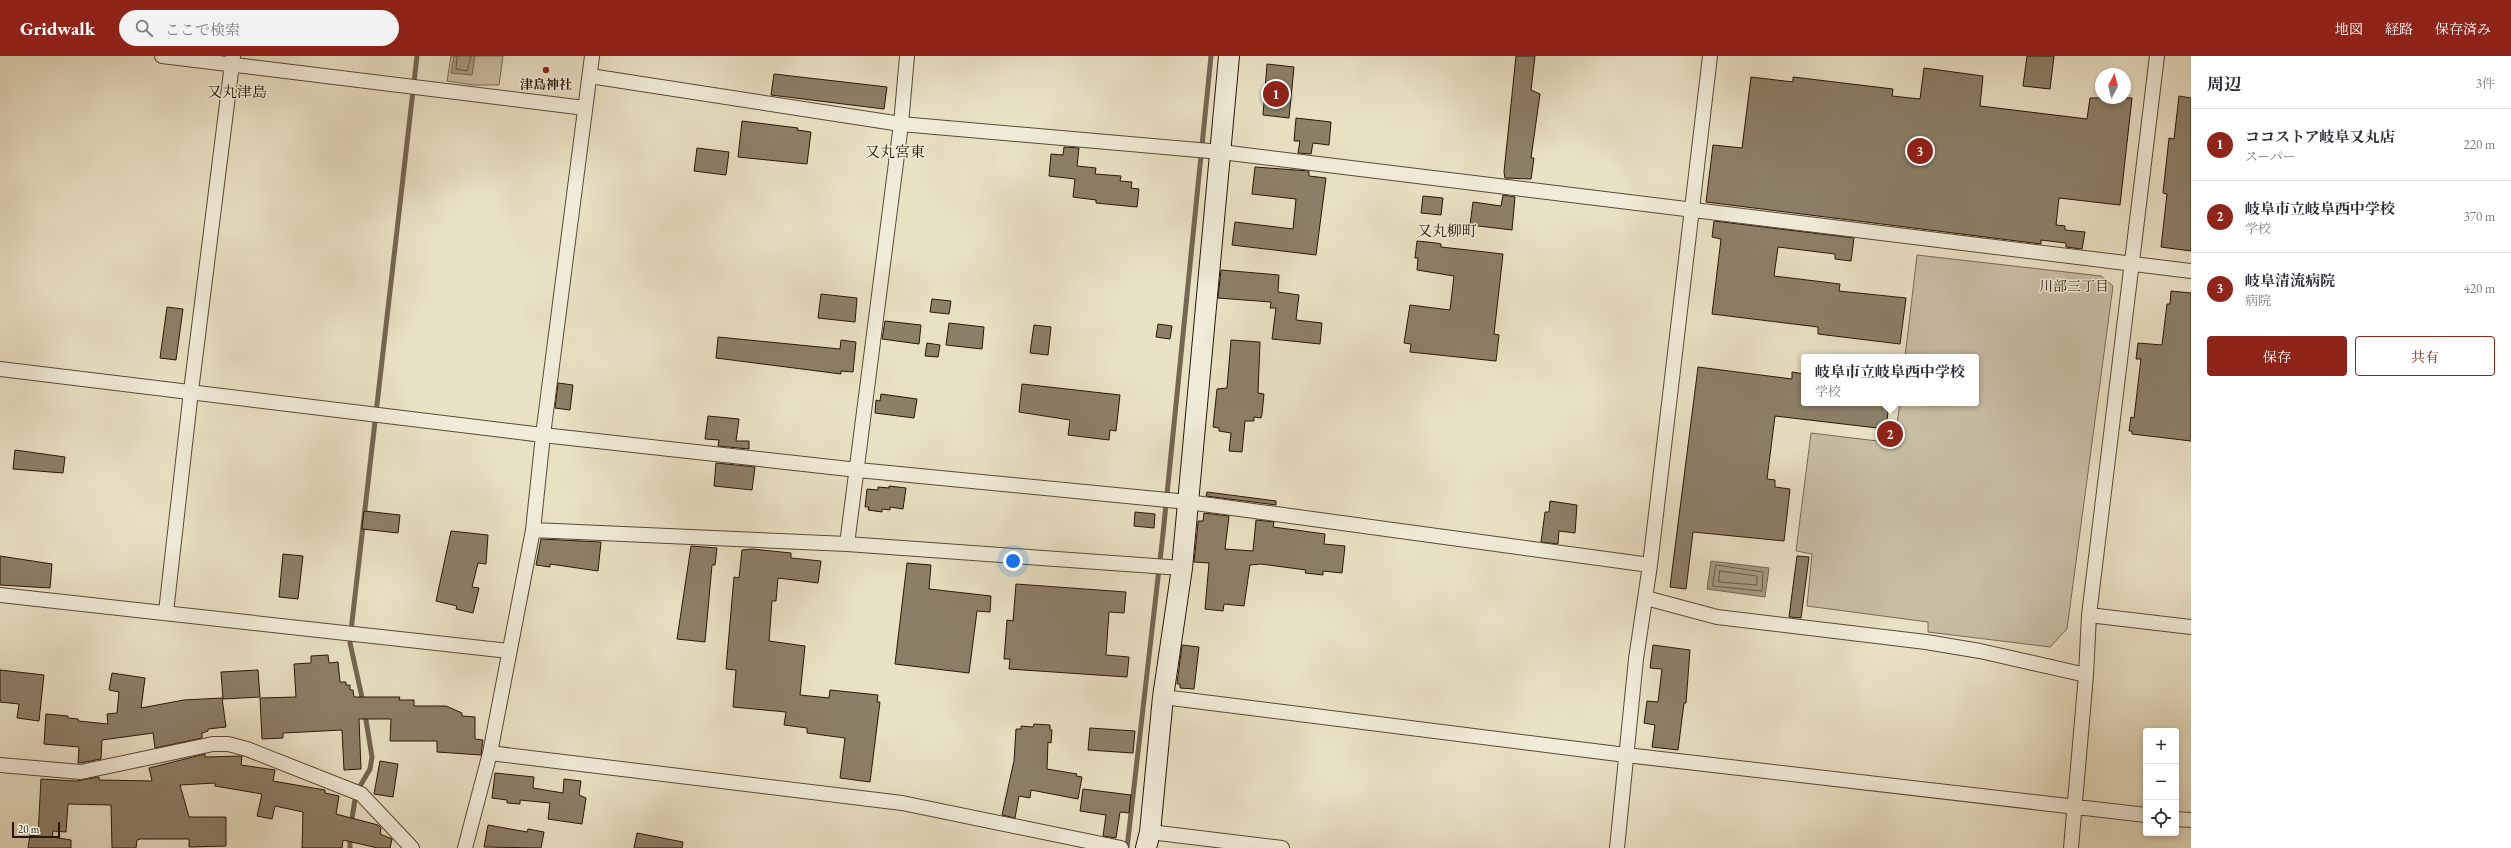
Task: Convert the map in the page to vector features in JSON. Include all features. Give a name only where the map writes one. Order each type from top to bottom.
[{"type":"street","points":[[162,56],[233,60],[585,108]]},
{"type":"street","points":[[465,848],[490,753],[533,530],[543,434],[592,56]]},
{"type":"street","points":[[847,544],[858,470],[901,124],[907,56]]},
{"type":"street","points":[[1229,56],[1182,568],[1162,697],[1148,840],[1282,848]]},
{"type":"street","points":[[1617,848],[1626,755],[1650,565],[1690,211],[1710,56]]},
{"type":"street","points":[[2071,848],[2086,675],[2089,615],[2157,56]]},
{"type":"street","points":[[166,612],[191,391],[233,60]]},
{"type":"street","points":[[590,76],[901,124],[1221,152],[1690,211],[2191,271]]},
{"type":"street","points":[[0,369],[858,470],[1188,502],[1650,565]]},
{"type":"street","points":[[533,530],[847,544],[1182,568]]},
{"type":"street","points":[[0,595],[166,612],[510,651]]},
{"type":"street","points":[[1646,598],[1717,616],[1926,642],[1980,651],[2086,675]]},
{"type":"street","points":[[2089,615],[2191,627]]},
{"type":"street","points":[[1162,697],[1626,755],[2143,816]]},
{"type":"street","points":[[0,765],[81,772],[213,744],[228,744],[248,749],[360,794],[412,848]]},
{"type":"street","points":[[490,753],[902,803],[1121,848]]},
{"type":"street","points":[[2179,819],[2191,820]]},
{"type":"shaded area","points":[[451,56],[503,56],[499,85],[473,85],[447,81]]},
{"type":"shaded area","points":[[1917,255],[2101,276],[2113,286],[2067,629],[2050,647],[1928,632],[1928,622],[1807,606],[1812,554],[1796,551],[1811,433],[1894,443],[1900,406],[1979,406],[1979,354],[1905,354]]},
{"type":"water","points":[[454,56],[475,56],[472,75],[451,73]]},
{"type":"water","points":[[1711,561],[1769,568],[1765,597],[1707,589]]},
{"type":"building","points":[[1516,56],[1535,56],[1531,90],[1540,94],[1531,158],[1534,158],[1531,179],[1505,178],[1504,172]]},
{"type":"building","points":[[2027,56],[2054,56],[2050,89],[2023,86]]},
{"type":"building","points":[[1267,64],[1294,67],[1289,118],[1263,115]]},
{"type":"building","points":[[1924,68],[1983,76],[1980,106],[2087,119],[2090,98],[2095,98],[2095,104],[2131,104],[2132,98],[2120,205],[2059,198],[2056,225],[2065,226],[2065,230],[2085,232],[2082,249],[2066,247],[2066,243],[2041,240],[2041,244],[1706,202],[1713,145],[1742,148],[1751,77],[1793,82],[1793,77],[1893,89],[1892,96],[1920,99]]},
{"type":"building","points":[[774,74],[887,87],[884,109],[771,95]]},
{"type":"building","points":[[2179,96],[2191,98],[2191,251],[2161,247],[2167,194],[2163,193],[2169,138],[2174,139]]},
{"type":"building","points":[[1296,118],[1331,122],[1329,145],[1313,143],[1311,154],[1298,153],[1300,141],[1294,141]]},
{"type":"building","points":[[742,121],[798,128],[797,130],[811,132],[807,164],[738,157]]},
{"type":"building","points":[[1064,147],[1079,148],[1077,166],[1096,168],[1095,174],[1121,176],[1120,181],[1132,182],[1131,188],[1139,189],[1137,207],[1096,203],[1096,200],[1073,197],[1075,179],[1049,176],[1051,154],[1063,155]]},
{"type":"building","points":[[697,148],[729,152],[726,175],[694,171]]},
{"type":"building","points":[[1255,167],[1309,171],[1309,176],[1326,178],[1316,255],[1232,245],[1235,222],[1293,229],[1296,199],[1252,194]]},
{"type":"building","points":[[1503,195],[1515,197],[1512,230],[1470,225],[1473,202],[1501,206]]},
{"type":"building","points":[[1423,196],[1443,198],[1441,215],[1421,213]]},
{"type":"building","points":[[1714,221],[1854,238],[1851,261],[1835,259],[1835,254],[1778,247],[1774,276],[1840,284],[1839,291],[1906,298],[1900,344],[1818,334],[1818,327],[1712,314],[1721,239],[1712,237]]},
{"type":"building","points":[[1417,241],[1441,244],[1441,247],[1503,254],[1494,334],[1499,335],[1496,361],[1410,352],[1411,344],[1404,343],[1410,305],[1450,310],[1454,276],[1417,270],[1418,258],[1415,258]]},
{"type":"building","points":[[1221,270],[1279,275],[1278,292],[1299,295],[1296,320],[1322,323],[1320,344],[1272,339],[1276,308],[1270,308],[1271,302],[1218,298]]},
{"type":"building","points":[[2171,291],[2191,293],[2191,441],[2132,434],[2132,431],[2129,431],[2131,417],[2134,418],[2141,359],[2136,359],[2138,343],[2162,345],[2167,304],[2170,304]]},
{"type":"building","points":[[821,294],[857,298],[855,322],[818,318]]},
{"type":"building","points":[[932,299],[951,301],[949,314],[930,312]]},
{"type":"building","points":[[167,307],[183,309],[176,360],[160,358]]},
{"type":"building","points":[[885,321],[921,325],[919,344],[882,339]]},
{"type":"building","points":[[949,323],[984,327],[982,349],[946,345]]},
{"type":"building","points":[[1158,324],[1172,326],[1170,339],[1156,337]]},
{"type":"building","points":[[1034,325],[1051,327],[1048,355],[1030,353]]},
{"type":"building","points":[[718,337],[840,349],[841,340],[856,342],[853,372],[841,371],[841,374],[716,358]]},
{"type":"building","points":[[1231,340],[1260,342],[1258,393],[1264,394],[1262,414],[1261,418],[1254,417],[1254,421],[1245,421],[1242,452],[1229,451],[1231,433],[1219,431],[1219,428],[1213,427],[1217,389],[1227,388]]},
{"type":"building","points":[[927,343],[940,345],[938,357],[925,356]]},
{"type":"building","points":[[1698,367],[1792,379],[1792,372],[1801,374],[1801,406],[1889,406],[1886,429],[1775,416],[1767,479],[1775,480],[1775,487],[1790,489],[1784,541],[1693,532],[1686,589],[1670,587]]},
{"type":"building","points":[[558,383],[573,385],[570,410],[555,408]]},
{"type":"building","points":[[1022,384],[1120,395],[1116,431],[1110,430],[1109,440],[1068,435],[1070,420],[1019,412]]},
{"type":"building","points":[[881,394],[917,399],[914,418],[875,413],[876,400],[880,401]]},
{"type":"building","points":[[708,416],[739,419],[736,441],[749,441],[749,449],[718,446],[719,440],[705,439]]},
{"type":"building","points":[[15,450],[65,457],[63,473],[13,469]]},
{"type":"building","points":[[716,463],[755,467],[752,490],[714,486]]},
{"type":"building","points":[[889,486],[906,488],[903,509],[890,507],[890,510],[882,509],[882,512],[868,510],[869,507],[865,507],[867,489],[878,490],[878,487],[889,488]]},
{"type":"building","points":[[1207,492],[1276,501],[1276,505],[1206,496]]},
{"type":"building","points":[[1550,501],[1577,505],[1575,533],[1559,531],[1558,544],[1541,542],[1545,512],[1549,512]]},
{"type":"building","points":[[364,511],[400,515],[398,533],[362,529]]},
{"type":"building","points":[[1135,512],[1155,514],[1154,528],[1134,526]]},
{"type":"building","points":[[1204,513],[1229,516],[1225,549],[1253,551],[1256,520],[1274,522],[1273,527],[1325,534],[1324,544],[1345,546],[1342,573],[1323,571],[1323,575],[1305,573],[1306,570],[1261,564],[1250,565],[1244,606],[1224,604],[1223,611],[1205,609],[1209,563],[1194,562],[1198,521],[1203,521]]},
{"type":"building","points":[[451,531],[488,535],[486,564],[478,563],[472,587],[479,588],[473,613],[456,609],[457,606],[436,601]]},
{"type":"building","points":[[541,539],[601,542],[598,571],[550,564],[550,567],[536,565]]},
{"type":"building","points":[[691,546],[717,548],[715,565],[712,565],[705,642],[677,639]]},
{"type":"building","points":[[752,549],[791,553],[791,558],[821,561],[818,583],[778,578],[776,601],[772,601],[769,641],[805,646],[800,695],[829,698],[830,690],[878,695],[877,702],[880,702],[870,782],[840,778],[845,738],[807,733],[807,728],[784,725],[786,712],[733,707],[736,670],[726,669],[734,577],[739,578],[742,550]]},
{"type":"building","points":[[283,554],[303,556],[298,599],[279,597]]},
{"type":"building","points":[[0,556],[52,564],[50,588],[0,585]]},
{"type":"building","points":[[1797,556],[1809,557],[1801,618],[1789,617]]},
{"type":"building","points":[[907,563],[931,565],[929,589],[991,596],[990,612],[977,611],[969,673],[895,664]]},
{"type":"building","points":[[1016,584],[1126,592],[1124,613],[1109,612],[1106,655],[1129,657],[1127,677],[1009,669],[1010,659],[1004,659],[1007,620],[1013,621]]},
{"type":"building","points":[[1182,645],[1199,647],[1194,689],[1180,688],[1180,684],[1177,684]]},
{"type":"building","points":[[1653,645],[1690,650],[1686,703],[1684,703],[1678,750],[1652,747],[1655,725],[1644,723],[1647,701],[1658,702],[1662,669],[1650,668]]},
{"type":"building","points":[[328,655],[329,663],[338,662],[340,682],[346,682],[346,685],[350,685],[350,690],[353,690],[354,697],[400,697],[399,700],[414,700],[414,706],[446,706],[462,713],[462,716],[475,717],[475,739],[483,740],[481,755],[437,752],[437,741],[390,741],[391,719],[359,719],[361,769],[344,770],[342,730],[283,733],[283,738],[262,739],[260,698],[296,697],[294,664],[311,663],[311,656]]},
{"type":"building","points":[[0,670],[44,675],[39,721],[17,718],[19,704],[0,702]]},
{"type":"building","points":[[258,670],[260,697],[223,699],[221,672]]},
{"type":"building","points":[[112,673],[145,678],[141,708],[184,700],[222,698],[226,727],[208,729],[208,731],[202,733],[202,738],[155,748],[153,733],[102,740],[101,759],[80,763],[78,763],[79,747],[44,744],[46,714],[68,716],[68,718],[78,719],[78,721],[108,724],[107,714],[117,713],[119,692],[109,690]]},
{"type":"building","points":[[1034,724],[1050,725],[1050,730],[1052,730],[1051,743],[1048,742],[1047,769],[1077,774],[1076,776],[1082,777],[1078,799],[1031,790],[1030,798],[1019,796],[1015,818],[1002,815],[1014,761],[1016,729],[1021,729],[1021,726],[1033,727]]},
{"type":"building","points":[[1090,728],[1135,731],[1133,753],[1088,750]]},
{"type":"building","points":[[205,754],[205,757],[242,756],[241,765],[275,770],[273,781],[325,790],[325,793],[339,796],[336,814],[378,825],[381,828],[380,834],[392,839],[390,848],[378,848],[343,840],[342,848],[302,848],[303,812],[275,806],[272,819],[257,816],[262,794],[215,786],[215,783],[180,785],[189,817],[226,817],[226,846],[189,847],[189,839],[140,839],[137,840],[136,848],[112,848],[111,805],[68,804],[66,832],[53,831],[52,837],[71,840],[71,848],[28,848],[30,835],[38,836],[41,779],[76,781],[99,777],[99,780],[152,781],[149,768]]},
{"type":"building","points":[[380,761],[398,764],[393,797],[374,794]]},
{"type":"building","points":[[495,773],[534,777],[533,788],[563,793],[564,779],[581,781],[579,795],[586,798],[582,824],[548,819],[550,803],[520,800],[520,804],[507,803],[507,800],[492,798]]},
{"type":"building","points":[[1083,789],[1131,795],[1129,813],[1120,812],[1116,838],[1103,836],[1106,815],[1080,811]]},
{"type":"building","points":[[488,825],[527,832],[528,829],[544,832],[541,848],[484,847]]},
{"type":"building","points":[[637,833],[683,842],[682,848],[634,848]]},
{"type":"waterway","points":[[363,702],[350,643],[417,56]]},
{"type":"waterway","points":[[1127,848],[1163,534],[1211,56]]},
{"type":"waterway","points":[[351,825],[356,793],[370,769],[372,757],[365,714]]},
{"type":"waterway","points":[[350,837],[350,848]]},
{"type":"place","name":"津島神社","points":[[546,70]]},
{"type":"place","name":"ココストア岐阜又丸店","points":[[1276,94]]},
{"type":"place","name":"岐阜清流病院","points":[[1920,151]]},
{"type":"place","name":"岐阜市立岐阜西中学校","points":[[1890,434]]},
{"type":"district","name":"又丸津島","points":[[237,92]]},
{"type":"district","name":"又丸宮東","points":[[895,152]]},
{"type":"district","name":"又丸柳町","points":[[1447,231]]},
{"type":"district","name":"川部三丁目","points":[[2074,286]]}]
